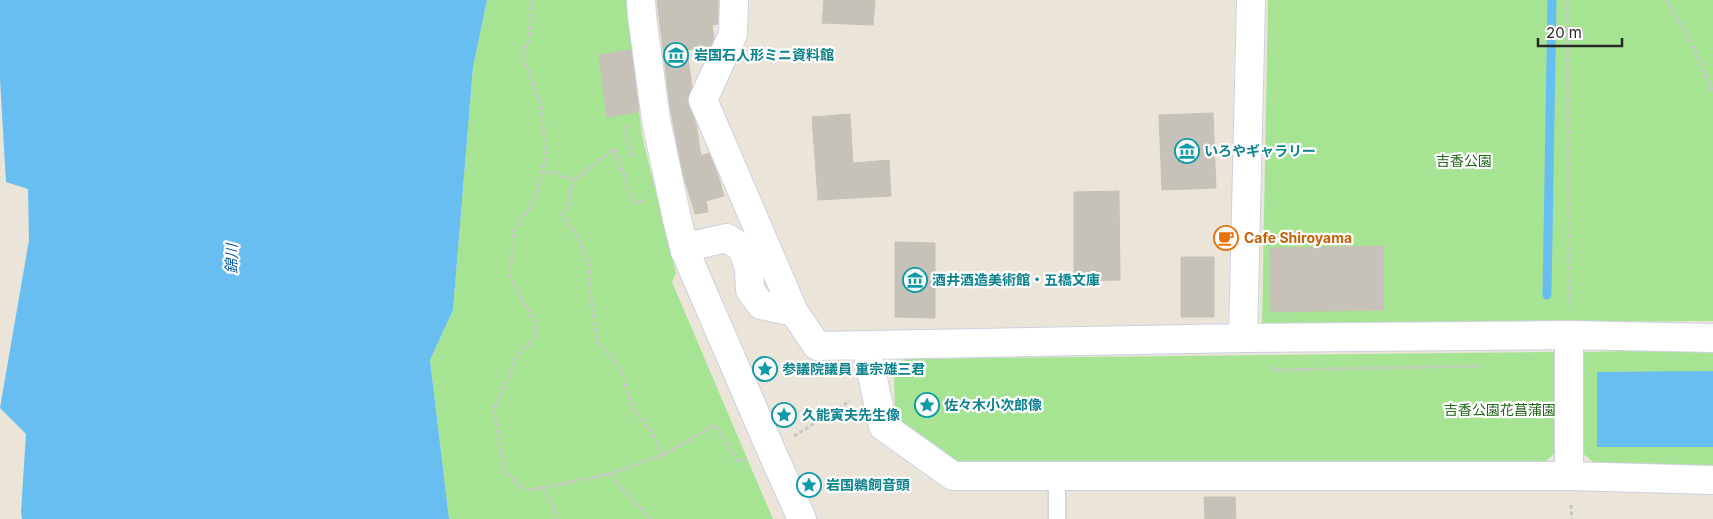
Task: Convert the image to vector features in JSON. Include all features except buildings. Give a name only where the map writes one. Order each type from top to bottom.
[{"type":"street","points":[[641,0],[656,120],[685,250],[770,450],[802,519]]},
{"type":"street","points":[[734,0],[733,34],[703,100],[794,312],[817,346],[1243,338],[1569,335],[1713,338]]},
{"type":"street","points":[[1243,338],[1251,0]]},
{"type":"street","points":[[685,250],[700,244],[727,238],[742,248],[749,268],[750,290],[761,305],[794,312]]},
{"type":"street","points":[[1569,335],[1569,476]]},
{"type":"street","points":[[866,346],[883,426],[953,476],[1569,476],[1713,480]]},
{"type":"lane","points":[[1057,476],[1057,519]]},
{"type":"path","points":[[532,0],[529,38],[522,56],[535,94],[541,105],[546,157],[538,188],[514,229],[510,276],[536,323],[535,338],[519,353],[494,410],[505,471],[520,487],[531,490],[609,474],[663,455],[715,425]]},
{"type":"path","points":[[1567,0],[1569,335]]},
{"type":"path","points":[[1666,0],[1692,44],[1713,93]]},
{"type":"path","points":[[635,164],[624,128],[656,120]]},
{"type":"path","points":[[645,199],[634,204],[615,149],[576,179],[569,191],[571,201],[562,215],[580,241],[589,265],[591,301],[598,342],[617,364],[624,377],[634,410],[651,430],[663,455]]},
{"type":"path","points":[[542,173],[556,172],[563,177],[576,179]]},
{"type":"path","points":[[1273,370],[1486,366]]},
{"type":"path","points":[[770,450],[851,401],[876,395]]},
{"type":"path","points":[[609,474],[650,519]]},
{"type":"path","points":[[543,488],[554,508],[557,519]]},
{"type":"green space","points":[[487,0],[626,0],[642,136],[676,273],[672,282],[773,519],[449,519],[430,360],[453,310],[473,67]]},
{"type":"green space","name":"吉香公園","points":[[1268,0],[1713,0],[1713,321],[1262,324]]},
{"type":"green space","points":[[1713,349],[1713,466],[1599,467],[1581,452],[1584,352]]},
{"type":"green space","name":"吉香公園花菖蒲園","points":[[1557,352],[1558,450],[1541,466],[950,463],[895,423],[894,369],[905,359]]},
{"type":"water","name":"錦川","points":[[0,0],[487,0],[473,67],[453,310],[430,360],[449,519],[22,519],[26,434],[0,408],[29,240],[28,189],[6,182],[0,79]]},
{"type":"water","points":[[1713,371],[1713,447],[1597,447],[1597,372]]},
{"type":"waterway","points":[[1547,295],[1552,0]]},
{"type":"place","name":"岩国石人形ミニ資料館","points":[[676,55]]},
{"type":"place","name":"いろやギャラリー","points":[[1187,151]]},
{"type":"place","name":"Cafe Shiroyama","points":[[1226,238]]},
{"type":"place","name":"酒井酒造美術館・五橋文庫","points":[[915,280]]},
{"type":"place","name":"参議院議員 重宗雄三君","points":[[765,369]]},
{"type":"place","name":"佐々木小次郎像","points":[[927,405]]},
{"type":"place","name":"久能寅夫先生像","points":[[784,415]]},
{"type":"place","name":"岩国鵜飼音頭","points":[[809,485]]}]
